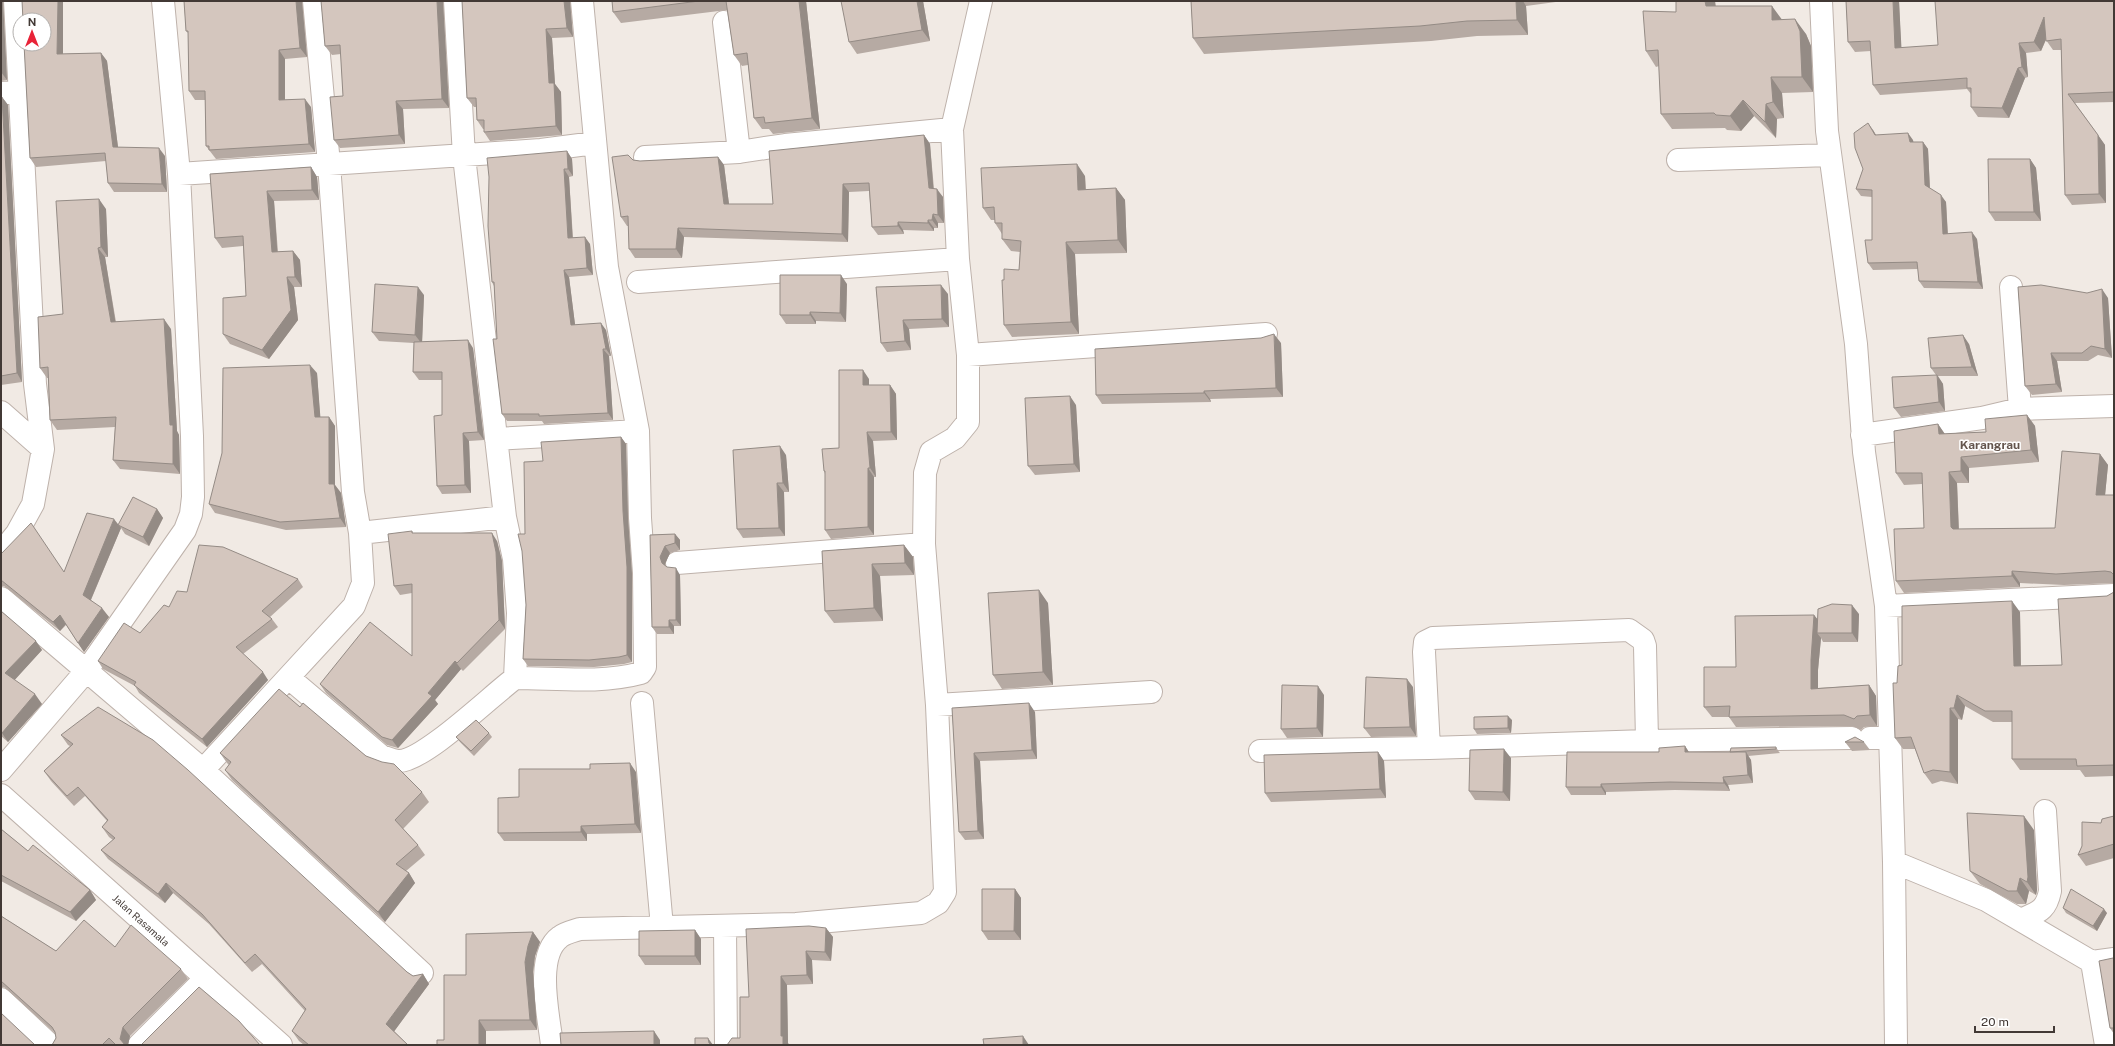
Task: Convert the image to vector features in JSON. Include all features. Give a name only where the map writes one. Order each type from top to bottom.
[{"type":"street","points":[[1,553],[17,533],[33,504],[43,449],[35,384],[11,92],[15,1]]},
{"type":"street","points":[[1,770],[87,670],[185,530],[192,514],[192,436],[179,174],[163,1]]},
{"type":"street","points":[[203,770],[354,606],[363,583],[360,533],[353,492],[329,164],[314,1]]},
{"type":"street","points":[[455,1],[464,156],[505,517],[514,559],[518,613],[515,678]]},
{"type":"street","points":[[289,678],[381,756],[400,761],[417,754],[446,737],[515,678],[600,678],[630,676],[641,673],[645,667],[644,573],[640,518],[638,431],[609,279],[582,1]]},
{"type":"street","points":[[552,1045],[544,973],[549,950],[560,937],[580,929],[796,924],[921,913],[938,903],[945,892],[937,705],[924,544],[925,473],[928,460],[932,452],[955,438],[968,422],[968,355],[958,259],[952,129],[981,1]]},
{"type":"street","points":[[1821,1],[1827,131],[1856,344],[1862,435],[1886,606],[1871,738],[1894,862],[1896,1045]]},
{"type":"street","points":[[724,22],[739,152]]},
{"type":"street","points":[[645,157],[739,152],[785,145],[952,129]]},
{"type":"street","points":[[179,174],[464,156],[541,150],[595,142]]},
{"type":"street","points":[[1678,160],[1830,155]]},
{"type":"street","points":[[638,282],[958,259]]},
{"type":"street","points":[[2011,287],[2020,408]]},
{"type":"street","points":[[968,355],[1266,334]]},
{"type":"street","points":[[1862,435],[1982,418],[2020,408],[2114,406]]},
{"type":"street","points":[[1,412],[43,449]]},
{"type":"street","points":[[496,439],[638,431]]},
{"type":"street","points":[[360,533],[505,517]]},
{"type":"street","points":[[677,563],[924,544]]},
{"type":"street","points":[[1886,606],[2114,595]]},
{"type":"street","points":[[1,598],[203,770],[422,973]]},
{"type":"street","points":[[1429,748],[1424,652],[1425,642],[1433,638],[1629,630],[1643,640],[1645,646],[1648,741]]},
{"type":"street","points":[[937,705],[1151,692]]},
{"type":"street","points":[[642,702],[662,927]]},
{"type":"street","points":[[1260,751],[1429,748],[1648,741],[1871,738]]},
{"type":"street","name":"Jalan Rasamala","points":[[1,795],[281,1045]]},
{"type":"street","points":[[2021,920],[2041,911],[2048,903],[2050,890],[2045,811]]},
{"type":"street","points":[[1894,862],[1986,900],[2092,962],[2114,958]]},
{"type":"street","points":[[726,926],[726,1045]]},
{"type":"street","points":[[2092,962],[2106,1045]]},
{"type":"street","points":[[139,1045],[206,978]]},
{"type":"street","points":[[1,999],[50,1045]]},
{"type":"building","points":[[22,1],[58,1],[57,54],[101,53],[113,147],[159,148],[162,184],[108,183],[105,153],[30,158],[24,52],[52,52],[52,12],[23,12]]},
{"type":"building","points":[[184,1],[296,1],[300,48],[279,50],[279,100],[305,99],[309,144],[209,150],[209,146],[206,146],[205,91],[189,91],[188,31],[186,31]]},
{"type":"building","points":[[321,1],[437,1],[442,99],[396,101],[399,135],[334,140],[330,97],[343,96],[340,45],[325,46]]},
{"type":"building","points":[[462,1],[564,1],[567,28],[546,29],[549,83],[554,83],[556,126],[484,132],[484,120],[477,120],[476,98],[467,98]]},
{"type":"building","points":[[612,1],[699,1],[613,12]]},
{"type":"building","points":[[726,1],[799,1],[812,118],[765,123],[764,117],[754,118],[747,53],[734,55]]},
{"type":"building","points":[[841,1],[917,1],[922,30],[849,42]]},
{"type":"building","points":[[1191,1],[1516,1],[1517,20],[1467,21],[1420,26],[1193,38]]},
{"type":"building","points":[[1676,1],[1705,1],[1706,6],[1772,6],[1772,20],[1795,19],[1800,31],[1802,77],[1771,77],[1773,102],[1766,104],[1765,122],[1743,100],[1730,116],[1716,115],[1714,113],[1661,114],[1658,50],[1646,51],[1643,11],[1676,12]]},
{"type":"building","points":[[1846,1],[1893,1],[1895,48],[1938,45],[1935,1],[2114,1],[2114,92],[2068,94],[2098,135],[2099,194],[2065,195],[2061,39],[2046,41],[2044,17],[2034,42],[2019,43],[2022,67],[2018,68],[2002,108],[1971,107],[1971,88],[1967,88],[1967,78],[1873,85],[1870,41],[1848,42]]},
{"type":"building","points":[[1,97],[17,373],[1,376]]},
{"type":"building","points":[[1868,123],[1875,135],[1908,133],[1910,142],[1923,142],[1925,185],[1941,195],[1943,234],[1972,232],[1978,282],[1919,281],[1917,262],[1868,263],[1865,240],[1872,240],[1872,190],[1856,189],[1863,169],[1855,148],[1854,133]]},
{"type":"building","points":[[924,135],[929,188],[937,189],[938,215],[933,214],[932,220],[928,220],[928,223],[898,222],[898,226],[872,227],[869,183],[843,184],[842,234],[678,228],[676,249],[629,249],[628,216],[621,217],[612,157],[628,155],[633,160],[640,161],[718,157],[724,204],[773,204],[769,151]]},
{"type":"building","points":[[567,151],[568,169],[564,169],[568,238],[585,237],[587,268],[564,270],[571,325],[601,323],[606,349],[603,349],[608,413],[539,416],[539,414],[502,414],[493,339],[497,339],[494,282],[492,282],[488,226],[489,177],[487,158]]},
{"type":"building","points":[[1988,159],[2030,159],[2034,212],[1989,212]]},
{"type":"building","points":[[1077,164],[1078,190],[1116,188],[1118,240],[1066,242],[1071,322],[1004,325],[1002,280],[1004,280],[1004,269],[1019,270],[1021,241],[1002,239],[1002,223],[995,223],[994,207],[983,208],[981,168]]},
{"type":"building","points":[[311,167],[312,190],[267,191],[272,252],[293,251],[295,277],[287,277],[291,310],[262,350],[223,334],[223,298],[246,296],[243,236],[215,238],[210,174]]},
{"type":"building","points":[[99,199],[101,247],[98,248],[111,322],[164,319],[170,425],[173,425],[173,464],[113,460],[116,417],[50,420],[48,367],[40,368],[38,317],[63,314],[56,201]]},
{"type":"building","points":[[780,275],[841,275],[840,313],[810,312],[810,315],[780,315]]},
{"type":"building","points":[[375,284],[418,287],[415,335],[372,332]]},
{"type":"building","points":[[941,285],[942,319],[903,320],[905,341],[881,343],[876,287]]},
{"type":"building","points":[[2041,285],[2087,293],[2102,289],[2105,349],[2091,346],[2082,353],[2051,353],[2056,384],[2025,386],[2018,287]]},
{"type":"building","points":[[1274,334],[1276,388],[1204,391],[1204,393],[1096,395],[1095,349],[1261,338]]},
{"type":"building","points":[[1963,335],[1972,367],[1931,368],[1928,338]]},
{"type":"building","points":[[468,340],[478,432],[463,433],[465,485],[437,486],[434,416],[442,415],[442,372],[413,372],[414,342]]},
{"type":"building","points":[[310,365],[315,417],[329,417],[329,484],[334,484],[340,518],[280,522],[209,504],[222,453],[223,368]]},
{"type":"building","points":[[839,370],[863,370],[863,385],[890,385],[891,432],[867,432],[870,468],[868,468],[868,527],[825,530],[825,471],[822,449],[839,448]]},
{"type":"building","points":[[1937,375],[1939,402],[1894,408],[1892,377]]},
{"type":"building","points":[[1070,396],[1074,464],[1028,466],[1025,398]]},
{"type":"building","points":[[2027,415],[2031,450],[1961,457],[1961,471],[1949,472],[1951,527],[1953,529],[2055,528],[2062,451],[2100,454],[2096,495],[2114,495],[2114,575],[2111,572],[2105,571],[2056,574],[2012,571],[2012,576],[1896,581],[1894,529],[1924,528],[1922,473],[1896,473],[1894,431],[1938,424],[1939,434],[1986,432],[1985,419]]},
{"type":"building","points":[[621,437],[623,511],[627,567],[627,655],[589,660],[523,659],[526,605],[522,551],[518,534],[525,534],[524,462],[543,461],[541,442]]},
{"type":"building","points":[[780,446],[783,483],[777,483],[779,528],[737,529],[733,450]]},
{"type":"building","points":[[133,497],[157,509],[143,537],[118,525]]},
{"type":"building","points":[[87,513],[114,519],[83,595],[102,608],[78,643],[60,615],[53,622],[1,580],[1,554],[31,523],[64,572]]},
{"type":"building","points":[[412,531],[412,533],[492,533],[496,552],[499,620],[457,663],[455,661],[428,693],[432,696],[392,740],[382,737],[320,684],[370,622],[412,656],[412,584],[394,586],[388,534]]},
{"type":"building","points":[[675,534],[675,543],[665,546],[660,557],[662,563],[667,567],[676,568],[676,620],[669,620],[669,627],[652,627],[650,535]]},
{"type":"building","points":[[199,545],[223,547],[298,579],[262,611],[272,619],[236,647],[263,672],[202,739],[134,685],[136,682],[98,661],[124,623],[140,633],[164,605],[169,607],[177,591],[187,592]]},
{"type":"building","points":[[904,545],[905,563],[872,564],[874,608],[825,611],[822,551]]},
{"type":"building","points":[[1039,590],[1043,672],[993,675],[988,593]]},
{"type":"building","points":[[2114,592],[2114,765],[2077,766],[2076,759],[2012,759],[2012,711],[1985,711],[1957,695],[1954,708],[1950,708],[1950,772],[1933,770],[1924,773],[1911,737],[1895,738],[1893,683],[1897,683],[1898,666],[1902,665],[1902,606],[2012,601],[2014,666],[2062,665],[2058,599],[2107,596]]},
{"type":"building","points":[[1832,604],[1852,605],[1852,633],[1817,633],[1818,609]]},
{"type":"building","points":[[1,611],[36,641],[5,673],[35,694],[2,733],[1,732]]},
{"type":"building","points":[[1814,615],[1811,689],[1869,685],[1870,715],[1857,716],[1854,719],[1844,715],[1729,717],[1730,706],[1704,707],[1704,667],[1736,667],[1735,616]]},
{"type":"building","points":[[1366,677],[1407,679],[1410,727],[1364,728]]},
{"type":"building","points":[[1282,685],[1318,686],[1317,728],[1281,729]]},
{"type":"building","points":[[279,689],[300,707],[303,703],[366,756],[382,762],[394,764],[422,792],[395,820],[418,845],[396,864],[409,873],[378,912],[225,770],[231,762],[220,753]]},
{"type":"building","points":[[1029,703],[1032,750],[974,753],[978,831],[959,832],[952,708]]},
{"type":"building","points":[[98,707],[153,740],[188,770],[407,972],[413,976],[423,974],[386,1024],[408,1045],[309,1045],[292,1031],[306,1009],[255,954],[245,963],[202,914],[166,883],[158,894],[101,850],[115,838],[102,827],[108,820],[78,787],[67,796],[44,771],[73,744],[61,735]]},
{"type":"building","points":[[1508,716],[1508,728],[1474,729],[1474,717]]},
{"type":"building","points":[[476,720],[489,733],[471,751],[456,737]]},
{"type":"building","points":[[1855,737],[1864,742],[1845,742]]},
{"type":"building","points":[[1685,746],[1685,752],[1746,752],[1748,775],[1723,777],[1724,783],[1670,782],[1601,784],[1601,787],[1566,787],[1567,752],[1659,752],[1659,748]]},
{"type":"building","points":[[1776,747],[1776,749],[1730,752],[1731,748]]},
{"type":"building","points":[[1504,749],[1503,792],[1469,791],[1470,750]]},
{"type":"building","points":[[1378,752],[1380,789],[1265,793],[1264,755]]},
{"type":"building","points":[[630,763],[635,824],[581,826],[581,832],[498,833],[498,798],[519,797],[519,769],[590,769],[590,764]]},
{"type":"building","points":[[1967,813],[2024,816],[2028,877],[2027,882],[2020,878],[2017,891],[2008,891],[1970,871]]},
{"type":"building","points":[[2114,816],[2114,844],[2078,855],[2082,846],[2082,822],[2101,823],[2102,819]]},
{"type":"building","points":[[1,829],[28,851],[33,845],[90,890],[70,912],[1,875]]},
{"type":"building","points":[[982,889],[1015,889],[1014,931],[982,931]]},
{"type":"building","points":[[2071,889],[2104,909],[2093,926],[2063,908]]},
{"type":"building","points":[[1,916],[56,951],[84,920],[115,947],[131,925],[181,969],[123,1027],[120,1039],[125,1045],[116,1045],[109,1038],[102,1045],[52,1045],[56,1038],[52,1027],[1,981]]},
{"type":"building","points":[[809,926],[826,928],[825,952],[806,951],[807,975],[781,976],[781,1036],[783,1036],[783,1045],[727,1045],[732,1038],[740,1038],[740,997],[749,997],[746,929]]},
{"type":"building","points":[[695,930],[695,956],[639,956],[639,931]]},
{"type":"building","points":[[533,932],[528,946],[525,962],[530,1020],[479,1020],[479,1045],[437,1045],[437,1040],[444,1040],[444,975],[466,975],[466,934]]},
{"type":"building","points":[[2114,957],[2114,1028],[2110,1028],[2099,961]]},
{"type":"building","points":[[199,987],[239,1021],[260,1045],[141,1045]]},
{"type":"building","points":[[1,1013],[35,1045],[1,1045]]},
{"type":"building","points":[[654,1031],[654,1045],[561,1045],[560,1033]]},
{"type":"building","points":[[1023,1036],[1023,1045],[984,1045],[983,1039]]},
{"type":"building","points":[[695,1038],[708,1038],[709,1043],[712,1045],[695,1045]]},
{"type":"district","name":"Karangrau","points":[[1990,445]]}]
